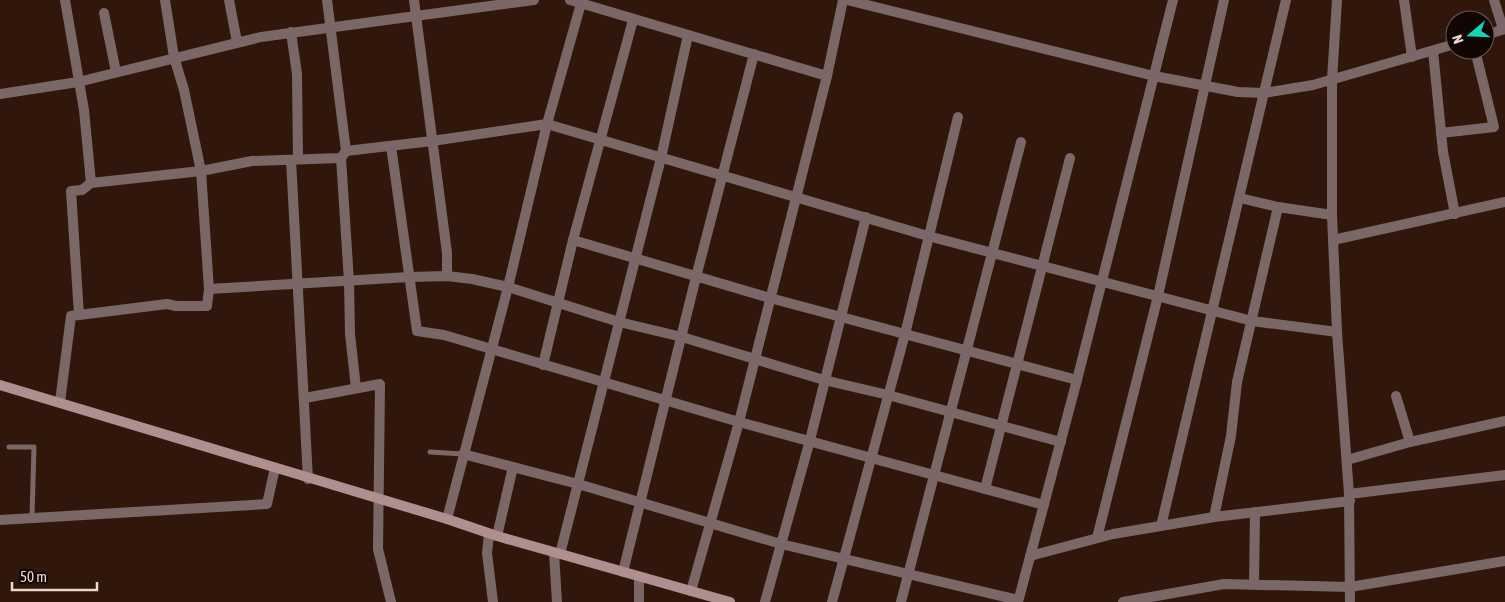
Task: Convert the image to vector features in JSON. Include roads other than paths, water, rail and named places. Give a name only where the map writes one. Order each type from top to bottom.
[{"type":"street","points":[[66,0],[84,110],[91,183]]},
{"type":"street","points":[[60,402],[71,316],[167,304],[176,306],[207,306],[209,289],[201,171],[184,90],[174,57],[165,0]]},
{"type":"street","points":[[229,0],[237,42]]},
{"type":"street","points":[[327,0],[344,154],[350,334],[356,388]]},
{"type":"street","points":[[414,0],[447,253],[447,276]]},
{"type":"street","points":[[0,94],[78,82],[237,42],[291,32],[415,16],[502,2],[534,0]]},
{"type":"street","points":[[570,0],[827,76]]},
{"type":"street","points":[[691,591],[739,422],[827,76],[842,0]]},
{"type":"street","points":[[847,0],[1154,76],[1238,92],[1264,93],[1332,80],[1445,47]]},
{"type":"street","points":[[463,454],[578,484],[781,544],[1018,601],[1103,281],[1172,0]]},
{"type":"street","points":[[1097,538],[1158,296],[1224,0]]},
{"type":"street","points":[[1161,526],[1286,0]]},
{"type":"street","points":[[1337,0],[1332,80],[1332,215],[1337,332],[1350,498],[1350,602]]},
{"type":"street","points":[[1404,0],[1412,57]]},
{"type":"street","points":[[1494,0],[1504,29]]},
{"type":"street","points":[[446,519],[508,287],[547,124],[581,2]]},
{"type":"street","points":[[104,13],[116,72]]},
{"type":"street","points":[[543,365],[599,139],[633,20]]},
{"type":"street","points":[[291,32],[298,74],[294,160],[308,479]]},
{"type":"street","points":[[557,602],[557,553],[578,484],[661,158],[688,35]]},
{"type":"street","points":[[1433,51],[1441,133],[1455,214]]},
{"type":"street","points":[[623,572],[696,277],[754,54]]},
{"type":"street","points":[[1441,133],[1494,127],[1477,60]]},
{"type":"street","points":[[832,602],[905,334],[958,117]]},
{"type":"street","points":[[79,315],[70,191],[82,190],[91,183],[201,171],[252,161],[294,160],[344,154],[547,124],[928,236],[1252,321],[1337,332]]},
{"type":"street","points":[[901,602],[1021,142]]},
{"type":"street","points":[[392,146],[408,277],[417,331],[444,335],[739,422],[1044,505]]},
{"type":"street","points":[[985,489],[1003,426],[1041,265],[1070,158]]},
{"type":"street","points":[[1240,198],[1278,207],[1332,215]]},
{"type":"street","points":[[1333,240],[1505,202]]},
{"type":"street","points":[[1214,517],[1231,436],[1237,382],[1278,207]]},
{"type":"street","points":[[765,602],[810,440],[866,217]]},
{"type":"street","points":[[573,240],[770,298],[1077,380]]},
{"type":"street","points":[[209,289],[447,276],[508,287],[619,322],[682,337],[824,380],[888,395],[1061,442]]},
{"type":"street","points":[[305,398],[380,384],[377,499],[378,549],[391,602]]},
{"type":"street","points":[[0,385],[446,519],[493,535],[730,602]]},
{"type":"street","points":[[1396,396],[1410,442]]},
{"type":"street","points":[[1347,460],[1410,442],[1505,421]]},
{"type":"street","points":[[493,602],[487,553],[512,467]]},
{"type":"street","points":[[0,520],[266,504],[275,468]]},
{"type":"street","points":[[1030,556],[1097,538],[1161,526],[1505,475]]},
{"type":"street","points":[[1254,584],[1255,512]]},
{"type":"street","points":[[1123,602],[1224,584],[1350,587],[1505,561]]},
{"type":"street","points":[[639,576],[639,602]]},
{"type":"lane","points":[[8,447],[34,447],[32,517]]},
{"type":"lane","points":[[430,452],[463,454]]}]
